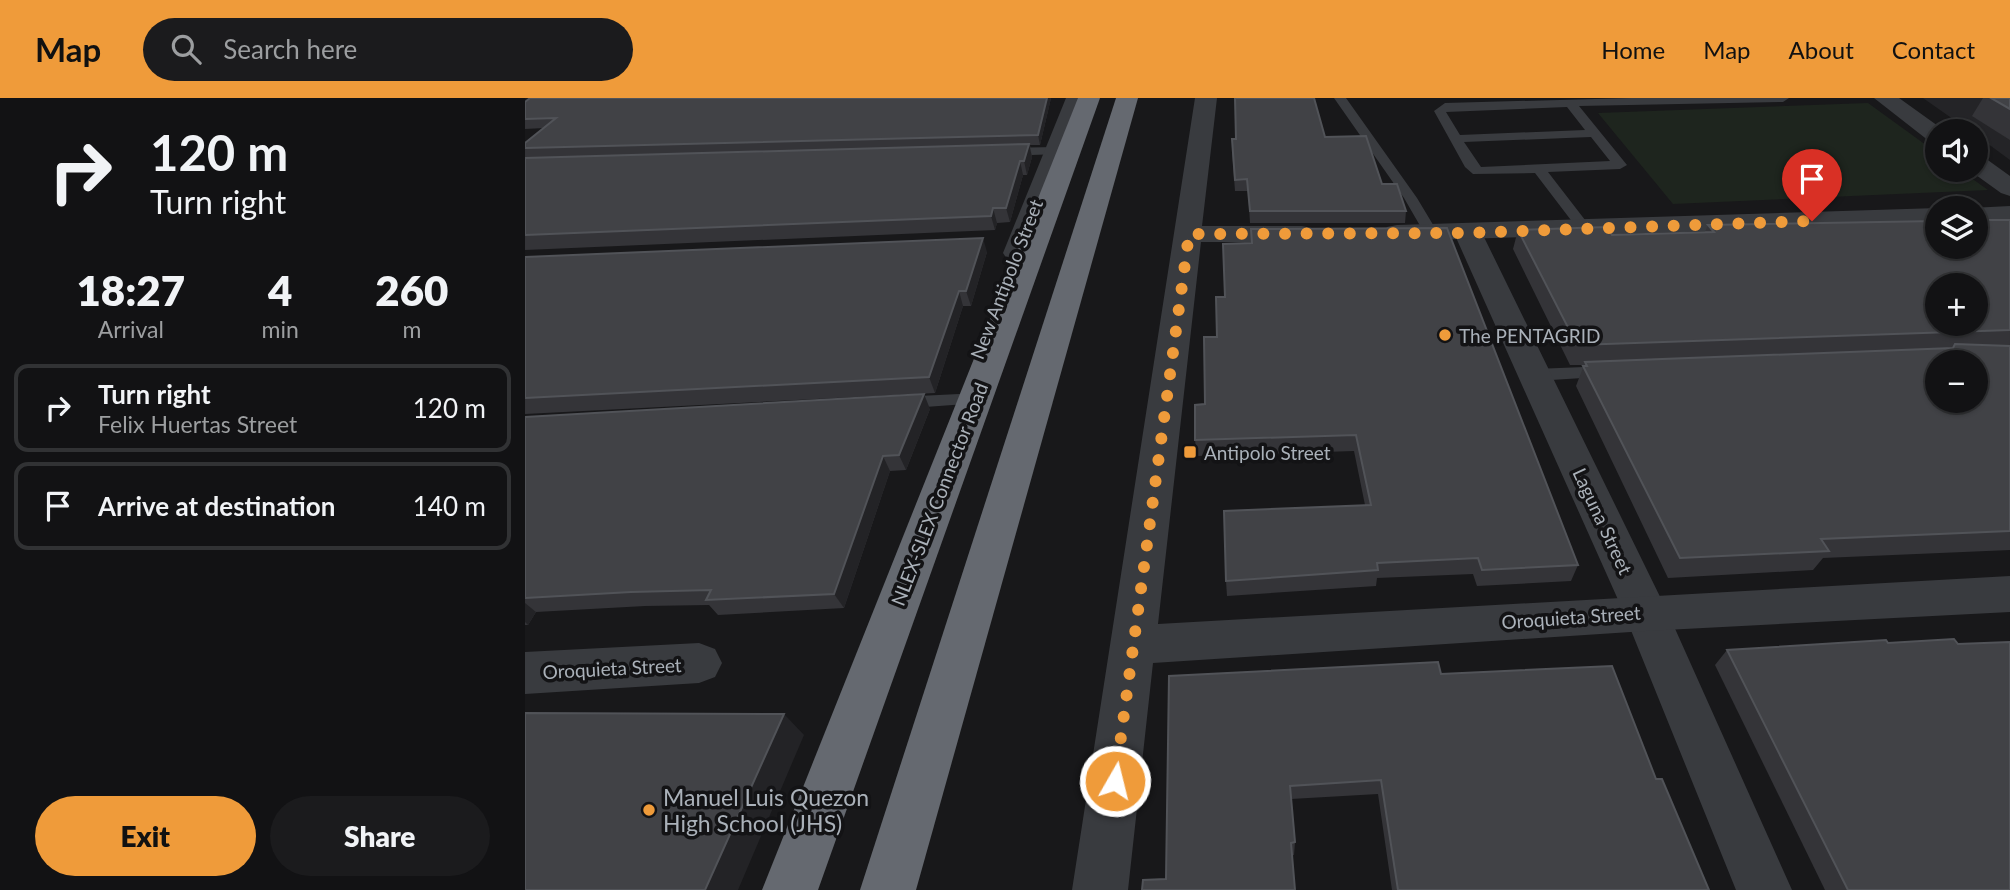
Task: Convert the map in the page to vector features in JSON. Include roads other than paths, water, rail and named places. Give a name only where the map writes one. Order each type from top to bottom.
[{"type":"highway","name":"NLEX-SLEX Connector Road","points":[[790,890],[1089,98]]},
{"type":"highway","points":[[888,890],[1127,98]]},
{"type":"street","name":"New Antipolo Street","points":[[769,890],[959,400],[1008,240],[1056,151],[1077,98]]},
{"type":"street","points":[[1100,890],[1206,98]]},
{"type":"street","points":[[1885,98],[1925,126]]},
{"type":"street","points":[[1912,98],[1943,119]]},
{"type":"street","points":[[1988,149],[2010,165]]},
{"type":"street","points":[[1988,172],[2010,188]]},
{"type":"street","points":[[1988,215],[2010,214]]},
{"type":"street","points":[[1377,233],[1585,229],[1925,216]]},
{"type":"street","name":"Laguna Street","points":[[1450,233],[1535,375],[1646,613],[1763,890]]},
{"type":"street","points":[[1189,234],[1323,234]]},
{"type":"street","name":"Oroquieta Street","points":[[1133,645],[1646,613],[2010,594]]},
{"type":"street","name":"Oroquieta Street","points":[[525,673],[699,663]]},
{"type":"lane","points":[[1340,98],[1353,122],[1420,210],[1450,233]]},
{"type":"lane","points":[[1570,103],[1620,166],[1478,171],[1472,167],[1440,111],[1445,107],[1570,103],[1783,98]]},
{"type":"lane","points":[[1456,139],[1594,133]]},
{"type":"lane","points":[[986,153],[1056,151]]},
{"type":"lane","points":[[1539,169],[1585,229]]},
{"type":"lane","points":[[1535,375],[1633,371]]},
{"type":"lane","points":[[877,404],[959,400]]},
{"type":"place","name":"The PENTAGRID","points":[[1445,335]]},
{"type":"place","name":"Antipolo Street","points":[[1190,452]]},
{"type":"place","name":"Manuel Luis Quezon High School (JHS)","points":[[649,810]]}]
